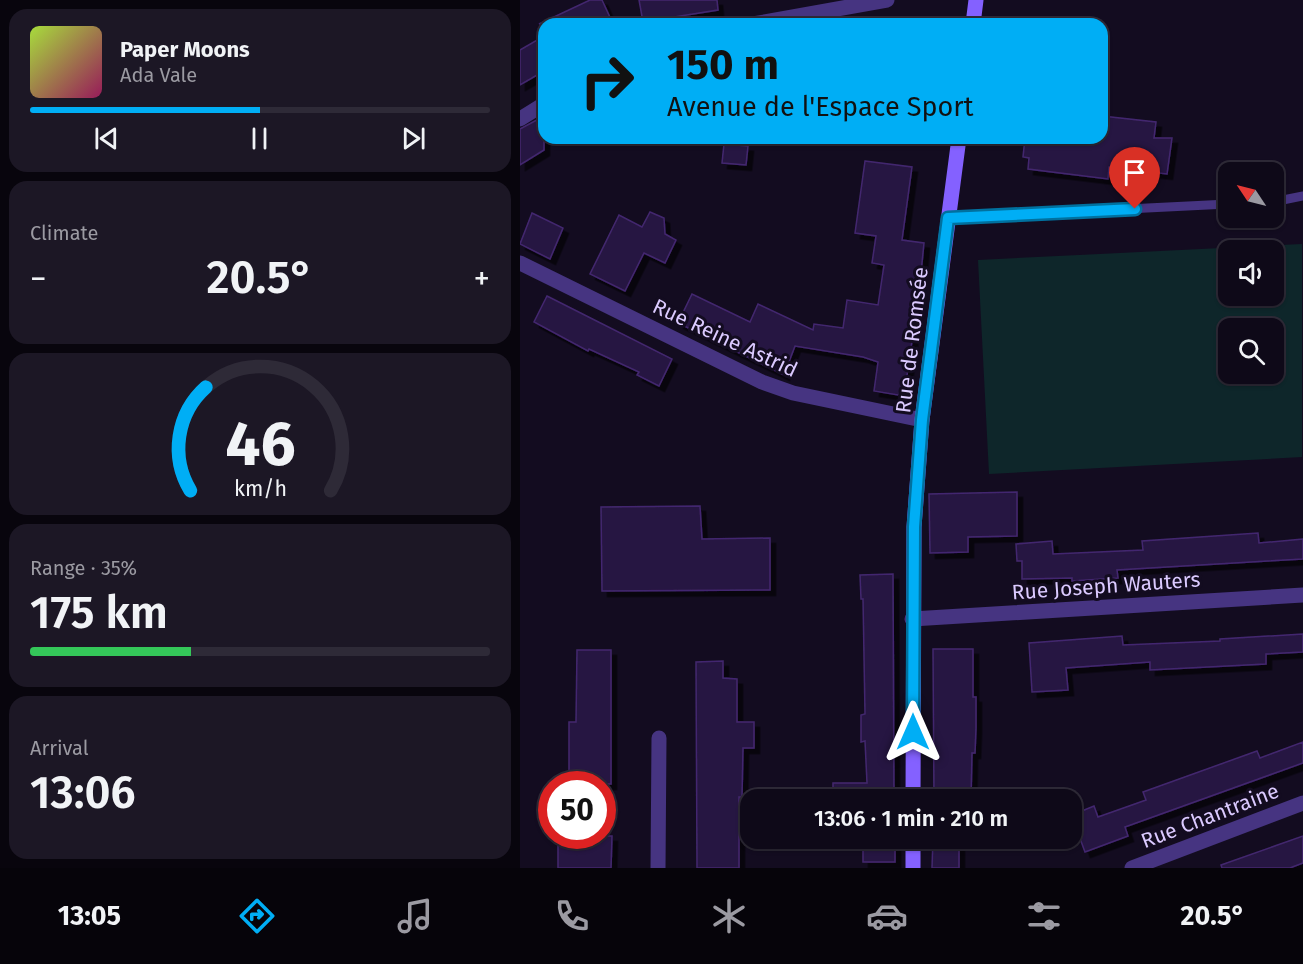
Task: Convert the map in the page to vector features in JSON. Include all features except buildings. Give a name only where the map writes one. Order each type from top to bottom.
[{"type":"main road","points":[[974,18],[976,0]]},
{"type":"main road","name":"Rue de Romsée","points":[[913,789],[914,527],[922,420],[958,144]]},
{"type":"main road","points":[[913,849],[913,868]]},
{"type":"street","points":[[786,18],[887,0]]},
{"type":"street","points":[[520,119],[538,108]]},
{"type":"street","name":"Rue Reine Astrid","points":[[520,263],[762,382],[793,393],[922,420]]},
{"type":"street","name":"Rue Joseph Wauters","points":[[912,619],[1303,595]]},
{"type":"street","points":[[658,868],[660,738]]},
{"type":"street","name":"Rue Chantraine","points":[[1132,868],[1303,803]]},
{"type":"lane","points":[[1284,199],[1303,195]]},
{"type":"lane","points":[[948,218],[1218,204]]},
{"type":"green space","points":[[1302,244],[1302,457],[989,474],[978,260],[1218,248],[1218,306],[1284,306],[1284,245]]},
{"type":"route","points":[[913,732],[914,527],[922,420],[948,218],[1135,209]]}]
